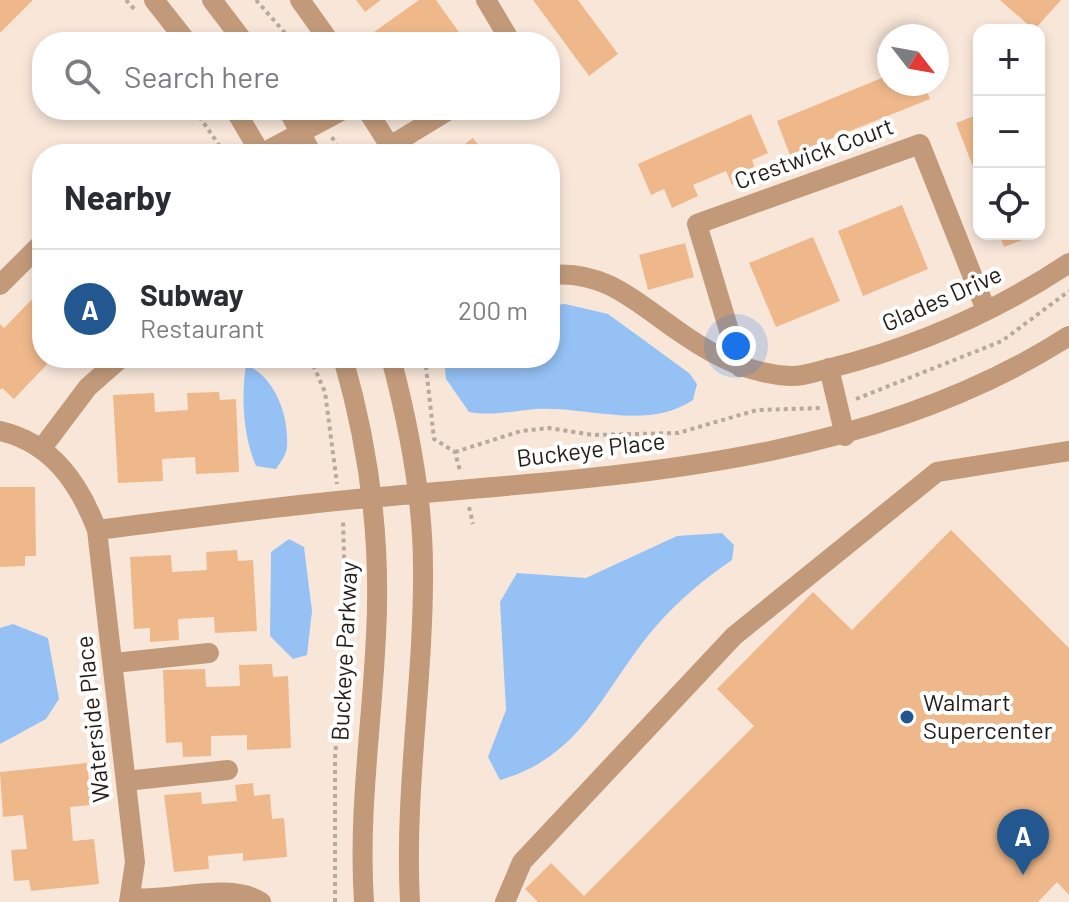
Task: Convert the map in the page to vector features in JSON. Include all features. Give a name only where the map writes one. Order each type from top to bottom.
[{"type":"street","points":[[154,0],[179,32]]},
{"type":"street","points":[[212,0],[236,32]]},
{"type":"street","points":[[300,0],[323,32]]},
{"type":"street","points":[[486,0],[505,32]]},
{"type":"street","points":[[241,120],[255,144]]},
{"type":"street","points":[[294,120],[307,144]]},
{"type":"street","points":[[280,144],[325,120]]},
{"type":"street","points":[[374,120],[389,144]]},
{"type":"street","points":[[401,144],[435,120]]},
{"type":"street","name":"Crestwick Court","points":[[740,367],[697,224],[920,144],[986,310]]},
{"type":"street","points":[[0,285],[32,253]]},
{"type":"street","name":"Glades Drive","points":[[560,275],[592,276],[611,283],[686,336],[740,367],[794,377],[878,356],[986,310],[1069,263]]},
{"type":"street","name":"Buckeye Place","points":[[97,530],[340,501],[466,491],[732,458],[845,436],[952,398],[1069,336]]},
{"type":"street","points":[[0,431],[42,448],[88,387],[110,368]]},
{"type":"street","name":"Buckeye Parkway","points":[[346,368],[353,391],[371,498],[377,568],[376,634],[360,844],[364,902]]},
{"type":"street","points":[[393,368],[419,496],[423,593],[407,840],[410,902]]},
{"type":"street","points":[[829,368],[845,436]]},
{"type":"street","name":"Waterside Place","points":[[42,448],[66,472],[85,500],[97,530],[135,862],[130,900]]},
{"type":"street","points":[[505,902],[522,862],[734,636],[937,472],[1069,451]]},
{"type":"street","points":[[114,663],[209,653]]},
{"type":"street","points":[[126,781],[228,770]]},
{"type":"street","points":[[130,900],[238,893],[261,902]]},
{"type":"path","points":[[256,0],[284,32]]},
{"type":"path","points":[[202,120],[218,144]]},
{"type":"path","points":[[455,452],[521,431],[549,428],[593,435],[678,433],[757,410],[812,411],[892,387],[920,371],[1002,341],[1069,291]]},
{"type":"path","points":[[314,368],[325,392],[347,568],[344,673],[335,757],[335,902]]},
{"type":"path","points":[[426,368],[434,439],[455,452],[473,524]]},
{"type":"water","points":[[560,304],[608,314],[689,373],[697,384],[693,400],[675,409],[637,416],[556,409],[469,412],[446,379],[445,368],[560,368]]},
{"type":"water","points":[[246,368],[252,368],[265,378],[283,410],[287,449],[276,469],[256,466],[248,442],[244,390]]},
{"type":"water","points":[[722,533],[734,545],[732,560],[692,590],[657,625],[573,736],[553,754],[529,769],[500,780],[488,757],[506,710],[500,602],[517,573],[586,578],[677,536]]},
{"type":"water","points":[[289,539],[304,547],[312,611],[307,655],[293,659],[270,636],[271,552]]},
{"type":"water","points":[[13,624],[48,638],[59,699],[46,719],[0,744],[0,628]]},
{"type":"building","points":[[0,0],[33,0],[0,33]]},
{"type":"building","points":[[356,0],[381,0],[365,12]]},
{"type":"building","points":[[419,0],[436,0],[459,32],[374,32]]},
{"type":"building","points":[[533,0],[578,0],[618,54],[589,76],[560,37],[560,32],[557,32]]},
{"type":"building","points":[[1000,0],[1061,0],[1039,24],[1027,24]]},
{"type":"building","points":[[877,80],[877,96],[929,96],[930,99],[790,155],[777,121]]},
{"type":"building","points":[[751,114],[768,153],[752,160],[757,174],[732,185],[726,171],[693,185],[698,196],[672,208],[664,189],[651,195],[638,164]]},
{"type":"building","points":[[973,116],[973,167],[956,123]]},
{"type":"building","points":[[902,205],[928,269],[863,296],[838,231]]},
{"type":"building","points":[[813,237],[840,301],[776,327],[749,263]]},
{"type":"building","points":[[1001,240],[1022,240],[1004,247]]},
{"type":"building","points":[[685,243],[694,277],[648,290],[639,255]]},
{"type":"building","points":[[32,299],[32,368],[43,368],[14,399],[2,388],[0,390],[0,324],[4,328]]},
{"type":"building","points":[[219,392],[220,400],[236,399],[239,472],[196,474],[195,457],[162,459],[163,481],[118,483],[113,395],[154,393],[155,412],[188,410],[187,393]]},
{"type":"building","points":[[0,487],[35,487],[36,556],[25,556],[25,566],[0,567]]},
{"type":"building","name":"Walmart Supercenter","points":[[951,530],[1069,648],[1069,895],[1057,882],[1038,902],[538,902],[525,889],[551,863],[584,896],[754,726],[717,689],[813,592],[852,630]]},
{"type":"building","points":[[237,550],[238,561],[253,560],[257,631],[215,633],[214,617],[178,619],[179,640],[150,642],[150,628],[134,629],[130,557],[171,555],[172,572],[207,570],[206,552]]},
{"type":"building","points":[[272,664],[273,677],[288,676],[291,748],[247,750],[247,735],[211,736],[211,756],[183,757],[182,742],[166,743],[163,670],[205,669],[206,687],[240,686],[239,665]]},
{"type":"building","points":[[87,763],[91,805],[70,807],[73,841],[94,839],[99,884],[31,891],[29,880],[14,881],[11,850],[27,849],[23,815],[3,817],[0,772]]},
{"type":"building","points":[[253,783],[254,796],[270,794],[272,819],[284,818],[287,857],[243,861],[243,853],[208,856],[209,869],[174,872],[164,795],[201,792],[202,804],[237,801],[235,785]]},
{"type":"place","name":"Walmart Supercenter","points":[[907,717]]},
{"type":"place","name":"Subway","points":[[1023,875]]}]
